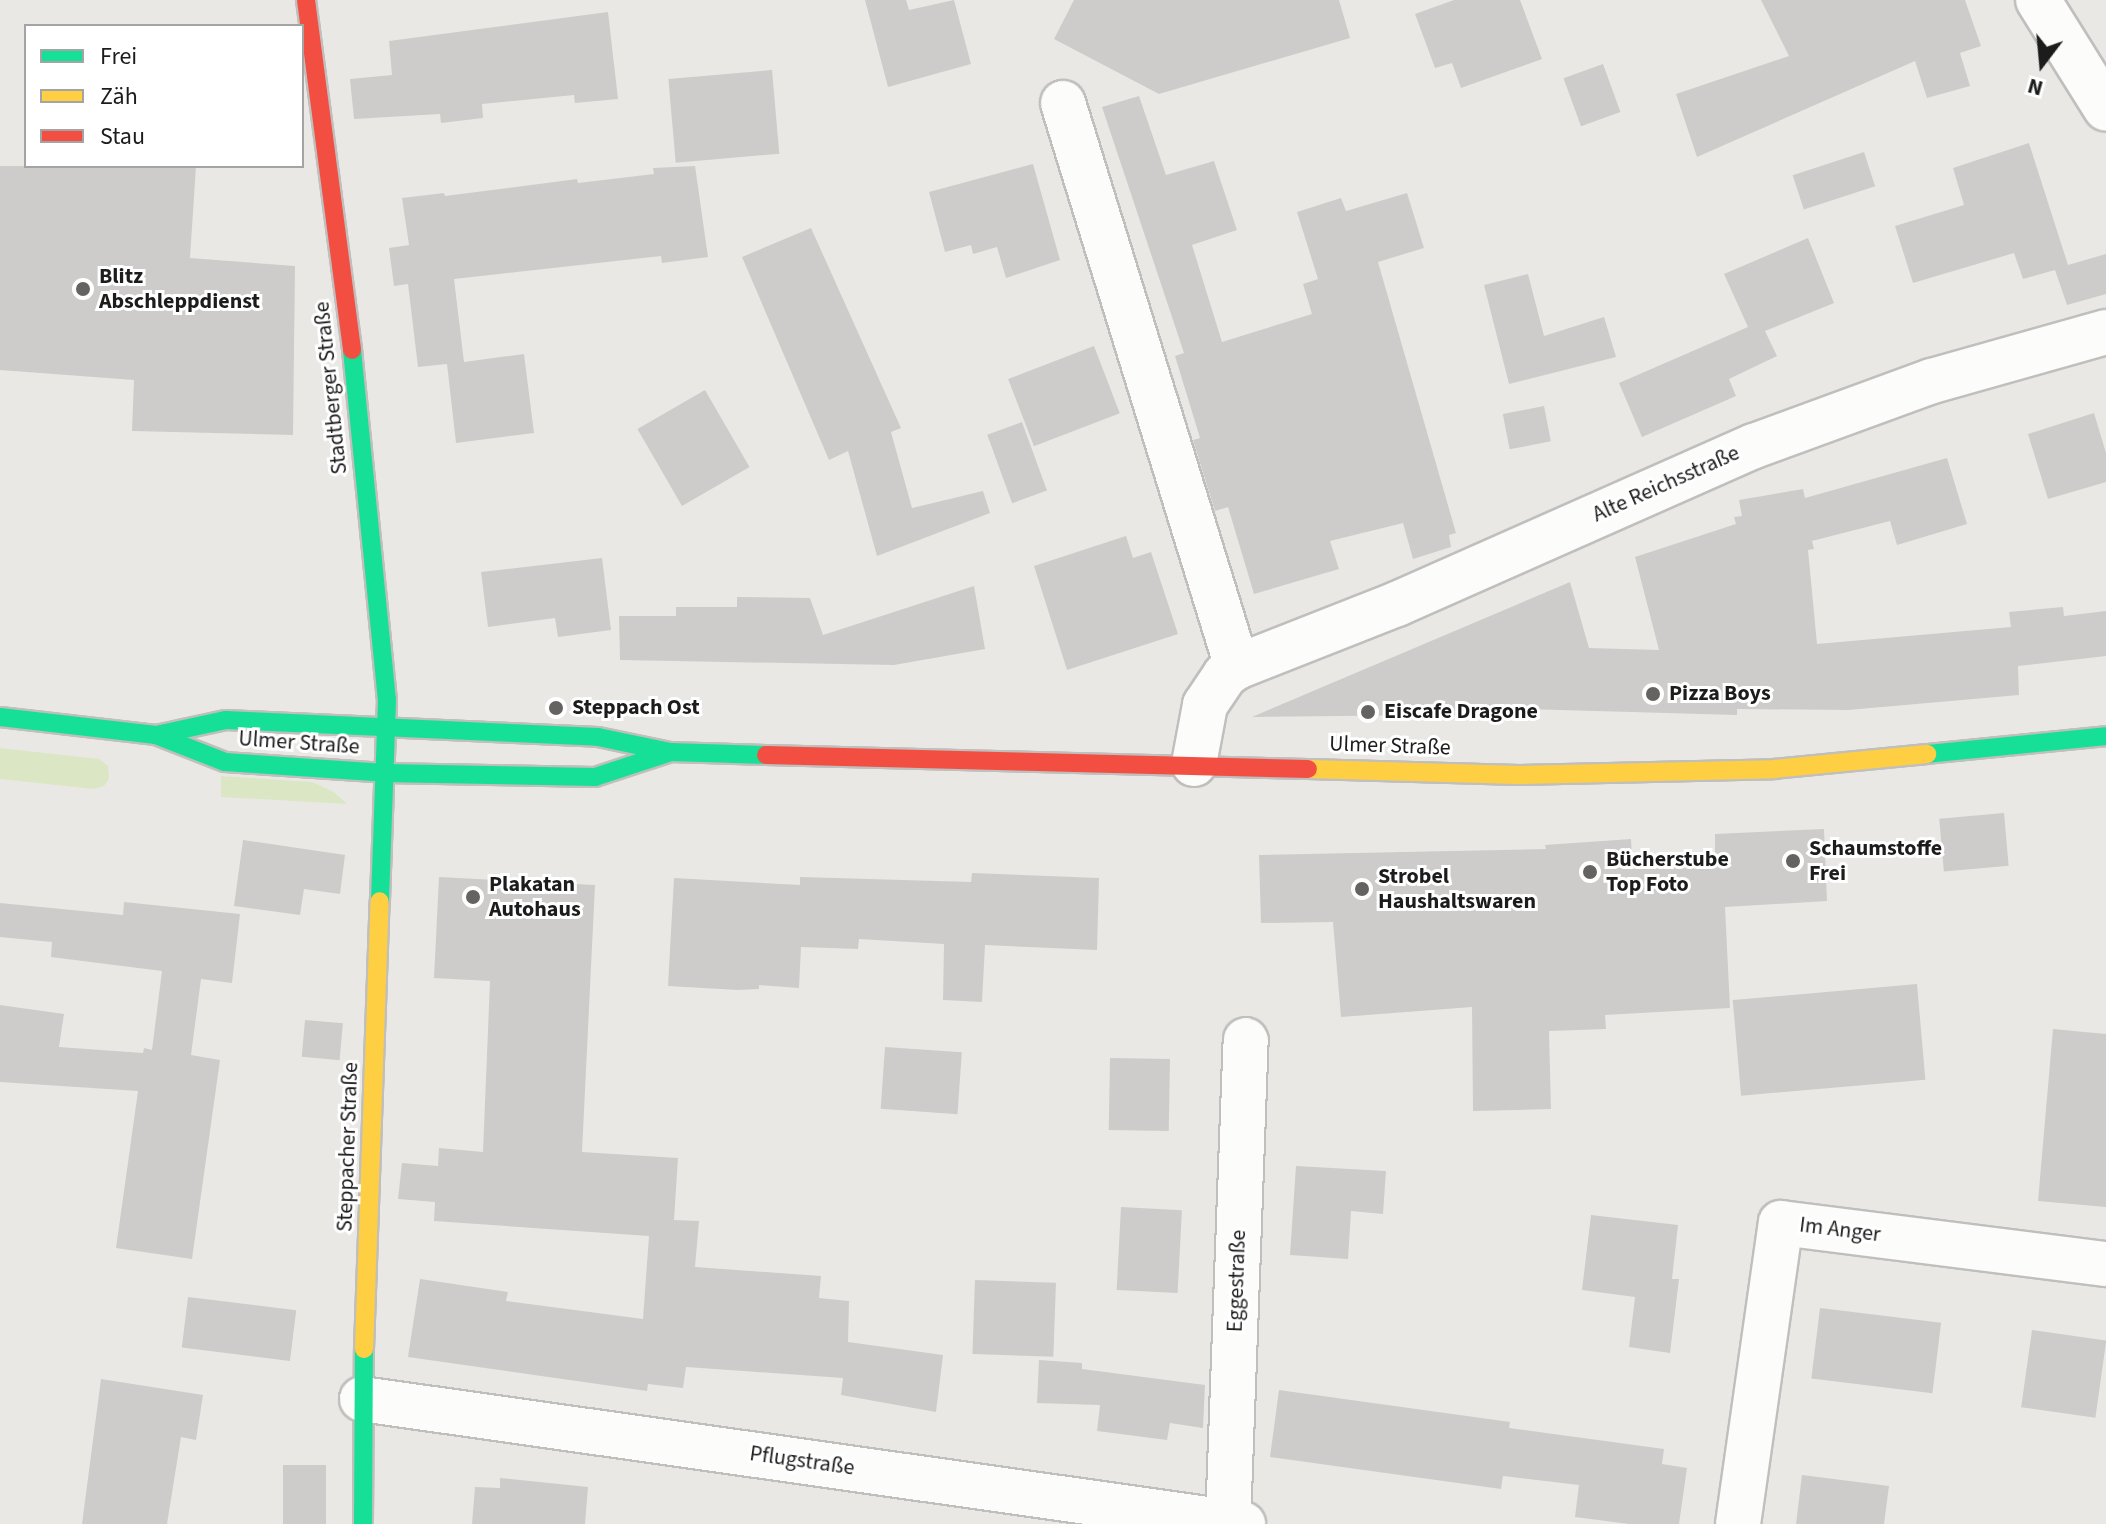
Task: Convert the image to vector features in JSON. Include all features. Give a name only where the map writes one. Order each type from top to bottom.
[{"type":"street","name":"Stadtberger Straße","points":[[306,0],[349,316],[387,700],[385,773]]},
{"type":"street","points":[[2038,0],[2106,109]]},
{"type":"street","points":[[1063,103],[1237,667]]},
{"type":"street","name":"Alte Reichsstraße","points":[[1194,764],[1205,705],[1225,675],[1237,667],[1397,604],[1754,446],[1932,381],[2106,332]]},
{"type":"street","points":[[0,717],[156,735]]},
{"type":"street","name":"Ulmer Straße","points":[[156,735],[226,720],[598,737],[670,752],[1519,775],[1712,772],[1826,765],[2106,736]]},
{"type":"street","name":"Ulmer Straße","points":[[156,735],[225,762],[385,773],[595,777],[670,752]]},
{"type":"street","name":"Steppacher Straße","points":[[363,1524],[362,1399],[385,773]]},
{"type":"street","name":"Eggestraße","points":[[1236,1523],[1246,1040]]},
{"type":"street","name":"Im Anger","points":[[1738,1524],[1781,1223],[2106,1264]]},
{"type":"street","name":"Pflugstraße","points":[[362,1399],[1236,1523]]},
{"type":"green space","points":[[0,748],[99,759],[108,766],[109,779],[104,786],[94,789],[0,779]]},
{"type":"green space","points":[[221,776],[312,782],[334,792],[347,804],[221,797]]},
{"type":"building","points":[[865,0],[906,0],[909,10],[954,0],[971,64],[888,87]]},
{"type":"building","points":[[1074,0],[1339,0],[1350,38],[1159,94],[1054,39]]},
{"type":"building","points":[[1454,0],[1520,0],[1542,59],[1461,88],[1452,63],[1435,68],[1415,14]]},
{"type":"building","points":[[1761,0],[1965,0],[1981,46],[1960,53],[1970,86],[1927,98],[1915,61],[1697,157],[1676,94],[1789,56]]},
{"type":"building","points":[[608,12],[618,99],[575,103],[574,95],[482,104],[483,118],[441,123],[440,114],[354,119],[350,79],[392,75],[389,41]]},
{"type":"building","points":[[1603,64],[1620,112],[1581,126],[1564,78]]},
{"type":"building","points":[[772,70],[779,154],[676,163],[668,79]]},
{"type":"building","points":[[1139,96],[1166,175],[1214,161],[1237,230],[1192,245],[1222,342],[1312,314],[1303,284],[1318,279],[1297,212],[1341,198],[1346,211],[1407,193],[1424,248],[1378,262],[1456,533],[1449,535],[1451,547],[1413,559],[1403,523],[1330,541],[1339,569],[1254,594],[1228,507],[1215,511],[1193,440],[1200,438],[1175,356],[1184,353],[1102,107]]},
{"type":"building","points":[[2029,143],[2068,265],[2106,254],[2106,294],[2067,305],[2055,270],[2023,279],[2014,253],[1913,283],[1895,226],[1964,205],[1953,168]]},
{"type":"building","points":[[1864,152],[1875,186],[1804,209],[1793,175]]},
{"type":"building","points":[[1033,164],[1060,260],[1006,278],[997,247],[973,254],[971,245],[945,252],[929,192]]},
{"type":"building","points":[[0,166],[196,168],[190,258],[295,266],[293,435],[132,431],[134,380],[0,370]]},
{"type":"building","points":[[695,166],[708,257],[662,263],[661,256],[454,279],[464,362],[524,354],[534,433],[456,443],[447,364],[418,367],[408,284],[394,286],[389,248],[409,245],[402,198],[444,193],[445,196],[577,179],[578,183],[654,174],[653,168]]},
{"type":"building","points":[[811,228],[901,428],[891,432],[912,508],[983,491],[990,513],[877,556],[848,451],[829,460],[742,257]]},
{"type":"building","points":[[1808,238],[1834,303],[1765,331],[1777,356],[1729,379],[1736,396],[1642,437],[1619,383],[1748,327],[1724,274]]},
{"type":"building","points":[[1528,274],[1544,336],[1604,317],[1616,357],[1509,384],[1484,285]]},
{"type":"building","points":[[1094,346],[1120,413],[1034,446],[1008,379]]},
{"type":"building","points":[[705,390],[750,467],[682,506],[637,429]]},
{"type":"building","points":[[1544,406],[1551,441],[1510,449],[1503,414]]},
{"type":"building","points":[[2094,413],[2106,453],[2106,482],[2048,499],[2028,434]]},
{"type":"building","points":[[1022,422],[1047,491],[1012,503],[987,435]]},
{"type":"building","points":[[1947,458],[1967,524],[1897,545],[1890,521],[1812,541],[1814,549],[1808,550],[1817,644],[2011,627],[2009,612],[2063,607],[2064,616],[2106,611],[2106,656],[2018,666],[2019,695],[1848,710],[1737,709],[1737,715],[1523,709],[1524,714],[1252,717],[1570,582],[1589,648],[1659,650],[1635,557],[1736,524],[1734,517],[1742,516],[1739,500],[1803,489],[1805,498]]},
{"type":"building","points":[[1126,536],[1133,558],[1151,552],[1178,634],[1067,670],[1034,566]]},
{"type":"building","points":[[602,558],[611,630],[558,637],[555,618],[488,627],[481,572]]},
{"type":"building","points":[[974,586],[985,649],[894,665],[620,660],[619,616],[676,616],[676,607],[737,607],[737,597],[810,598],[823,635]]},
{"type":"building","points":[[2004,813],[2009,866],[1944,871],[1939,819]]},
{"type":"building","points":[[1824,829],[1827,901],[1725,907],[1730,1008],[1605,1015],[1606,1029],[1549,1031],[1551,1109],[1473,1111],[1472,1007],[1341,1017],[1333,922],[1261,923],[1259,855],[1546,849],[1545,845],[1631,839],[1632,857],[1715,853],[1715,834]]},
{"type":"building","points":[[243,840],[345,855],[340,894],[304,889],[300,915],[234,906]]},
{"type":"building","points":[[972,873],[1099,878],[1097,950],[985,945],[982,1002],[943,1000],[944,944],[859,939],[858,949],[801,947],[799,988],[759,985],[759,989],[738,990],[668,986],[674,878],[800,885],[800,877],[971,882]]},
{"type":"building","points":[[439,877],[595,885],[582,1152],[678,1158],[674,1220],[699,1221],[695,1267],[821,1276],[819,1298],[849,1301],[848,1342],[943,1355],[936,1412],[841,1395],[843,1378],[686,1367],[683,1388],[648,1384],[647,1391],[408,1357],[420,1279],[508,1292],[506,1301],[643,1319],[649,1236],[434,1221],[435,1202],[398,1199],[402,1163],[438,1166],[439,1148],[483,1152],[490,981],[434,978]]},
{"type":"building","points":[[124,902],[240,914],[232,983],[201,979],[191,1055],[220,1060],[192,1259],[116,1248],[138,1091],[0,1082],[0,1005],[64,1014],[59,1047],[143,1053],[144,1048],[152,1050],[162,971],[51,957],[52,942],[0,937],[0,903],[123,915]]},
{"type":"building","points":[[1917,984],[1925,1080],[1741,1096],[1733,1000]]},
{"type":"building","points":[[305,1020],[343,1023],[340,1060],[302,1057]]},
{"type":"building","points":[[2053,1029],[2106,1034],[2106,1207],[2038,1201]]},
{"type":"building","points":[[885,1047],[962,1052],[957,1114],[881,1109]]},
{"type":"building","points":[[1110,1058],[1170,1059],[1169,1131],[1109,1130]]},
{"type":"building","points":[[1296,1166],[1386,1171],[1383,1214],[1351,1211],[1348,1259],[1290,1255]]},
{"type":"building","points":[[1121,1207],[1182,1210],[1178,1293],[1117,1290]]},
{"type":"building","points":[[1591,1215],[1678,1225],[1672,1279],[1679,1279],[1670,1353],[1629,1347],[1635,1297],[1582,1290]]},
{"type":"building","points":[[975,1280],[1056,1283],[1053,1357],[972,1354]]},
{"type":"building","points":[[188,1297],[296,1310],[290,1361],[182,1348]]},
{"type":"building","points":[[1820,1308],[1941,1323],[1932,1393],[1811,1378]]},
{"type":"building","points":[[2032,1330],[2106,1340],[2095,1418],[2021,1407]]},
{"type":"building","points":[[1039,1360],[1082,1363],[1082,1369],[1205,1385],[1203,1428],[1170,1423],[1167,1440],[1097,1431],[1100,1405],[1037,1403]]},
{"type":"building","points":[[101,1379],[203,1395],[196,1440],[181,1437],[167,1524],[82,1524]]},
{"type":"building","points":[[1279,1390],[1510,1422],[1509,1428],[1664,1449],[1662,1464],[1687,1468],[1679,1524],[1629,1524],[1575,1517],[1579,1485],[1503,1476],[1501,1489],[1270,1457]]},
{"type":"building","points":[[283,1465],[326,1465],[326,1524],[283,1524]]},
{"type":"building","points":[[1802,1475],[1889,1486],[1884,1524],[1796,1524]]},
{"type":"building","points":[[500,1478],[588,1487],[585,1524],[472,1524],[475,1487],[500,1488]]},
{"type":"traffic: fast","points":[[352,350],[387,700],[380,901]]},
{"type":"traffic: fast","points":[[0,717],[156,735],[225,762],[385,773],[595,777],[668,753]]},
{"type":"traffic: fast","points":[[156,735],[226,720],[598,737],[670,752],[766,755]]},
{"type":"traffic: fast","points":[[1927,754],[2106,736]]},
{"type":"traffic: fast","points":[[363,1524],[364,1349]]},
{"type":"traffic: slow","points":[[1308,769],[1519,775],[1774,769],[1927,754]]},
{"type":"traffic: slow","points":[[364,1349],[380,901]]},
{"type":"traffic: jam","points":[[306,0],[352,350]]},
{"type":"traffic: jam","points":[[766,755],[1308,769]]},
{"type":"place","name":"Blitz Abschleppdienst","points":[[83,289]]},
{"type":"place","name":"Pizza Boys","points":[[1653,694]]},
{"type":"place","name":"Steppach Ost","points":[[556,708]]},
{"type":"place","name":"Eiscafe Dragone","points":[[1368,712]]},
{"type":"place","name":"Schaumstoffe Frei","points":[[1793,861]]},
{"type":"place","name":"Bücherstube Top Foto","points":[[1590,872]]},
{"type":"place","name":"Strobel Haushaltswaren","points":[[1362,889]]},
{"type":"place","name":"Plakatan Autohaus","points":[[473,897]]}]
